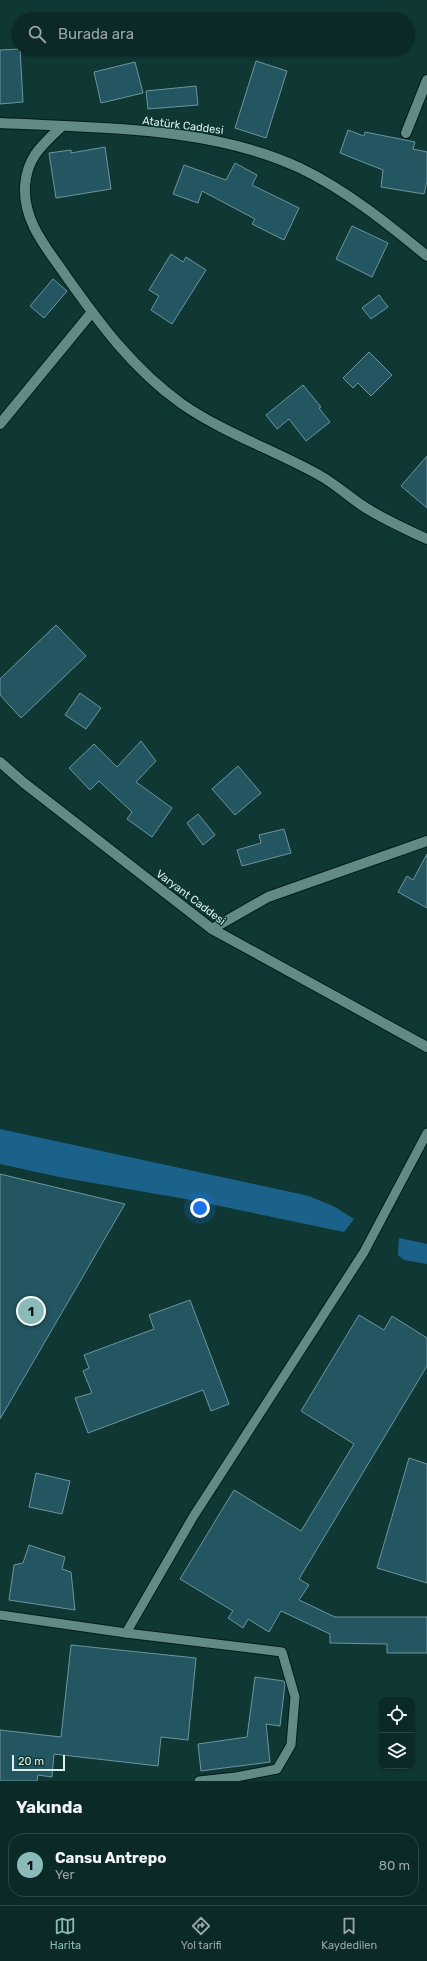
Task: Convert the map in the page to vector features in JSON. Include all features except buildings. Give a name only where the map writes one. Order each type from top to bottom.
[{"type":"street","points":[[406,133],[427,80]]},
{"type":"street","name":"Atatürk Caddesi","points":[[0,123],[62,126],[211,139],[250,149],[300,168],[324,182],[382,221],[427,256]]},
{"type":"street","points":[[62,126],[35,152],[30,162],[25,185],[27,209],[36,232],[92,312],[119,347],[141,370],[182,404],[225,429],[320,475],[363,506],[427,539]]},
{"type":"street","points":[[0,424],[92,312]]},
{"type":"street","name":"Varyant Caddesi","points":[[0,762],[24,783],[212,929],[427,1047]]},
{"type":"street","points":[[212,929],[268,898],[427,841]]},
{"type":"lane","points":[[126,1633],[193,1517],[364,1252],[427,1133]]},
{"type":"lane","points":[[0,1615],[126,1633],[282,1652],[295,1697],[291,1745],[277,1769],[236,1777],[199,1781]]},
{"type":"water","points":[[0,1129],[309,1196],[335,1207],[354,1219],[344,1232],[191,1200],[59,1177],[0,1164]]},
{"type":"water","points":[[399,1238],[427,1244],[427,1264],[404,1260],[398,1255]]},
{"type":"place","name":"Cansu Antrepo","points":[[31,1311]]}]
